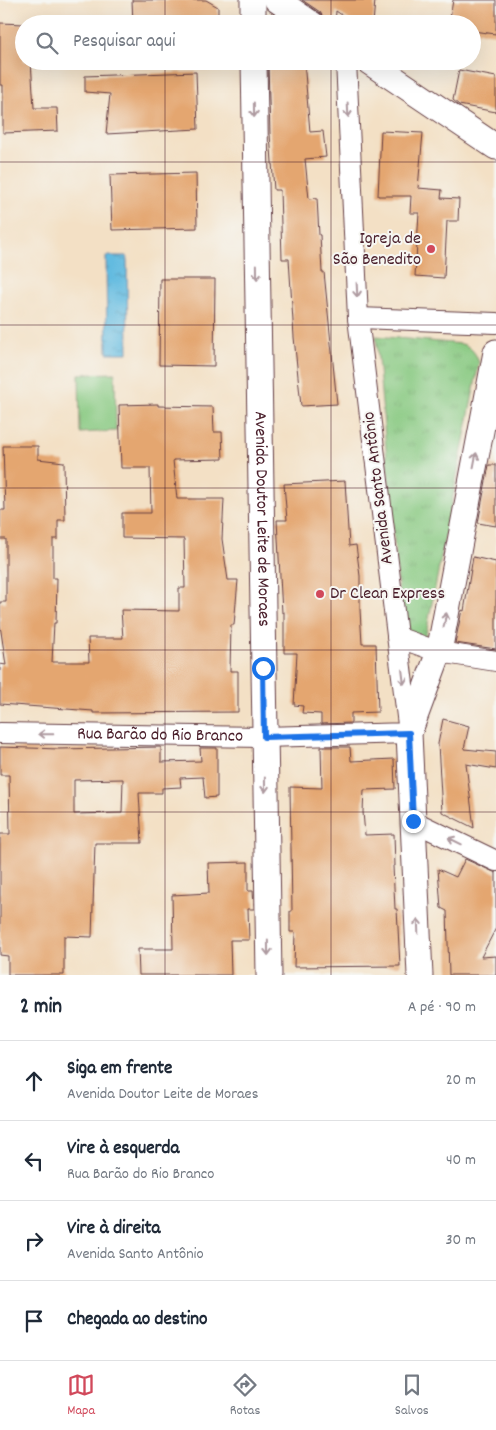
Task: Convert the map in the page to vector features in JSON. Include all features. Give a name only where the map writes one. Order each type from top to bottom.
[{"type":"street","points":[[253,0],[253,15]]},
{"type":"street","points":[[277,0],[299,15]]},
{"type":"street","name":"Avenida Doutor Leite de Moraes","points":[[254,70],[269,975]]},
{"type":"street","name":"Avenida Santo Antônio","points":[[346,70],[358,318],[409,733],[420,975]]},
{"type":"street","points":[[381,70],[496,147]]},
{"type":"street","points":[[358,318],[496,323]]},
{"type":"street","points":[[409,733],[438,652],[488,433],[496,352]]},
{"type":"street","points":[[398,637],[438,652],[496,661]]},
{"type":"street","name":"Rua Barão do Rio Branco","points":[[0,733],[264,737],[409,733]]},
{"type":"street","points":[[413,821],[496,861]]},
{"type":"green space","points":[[376,336],[462,344],[473,351],[479,363],[425,639],[402,629]]},
{"type":"green space","points":[[115,373],[116,431],[80,433],[79,374]]},
{"type":"water","points":[[106,256],[127,256],[128,353],[107,353]]},
{"type":"building","points":[[132,0],[206,0],[218,7],[218,15],[133,15]]},
{"type":"building","points":[[302,0],[375,0],[374,15],[342,15],[336,11],[336,15],[322,15]]},
{"type":"building","points":[[453,0],[496,0],[496,34],[481,32],[481,15],[450,15]]},
{"type":"building","points":[[0,23],[15,24],[15,70],[32,70],[34,108],[57,108],[58,131],[3,133],[3,85],[0,85]]},
{"type":"building","points":[[268,70],[305,70],[310,132],[323,131],[326,157],[305,159],[309,199],[317,198],[322,272],[324,272],[337,404],[301,406],[289,259],[282,259],[280,190],[274,190]]},
{"type":"building","points":[[459,70],[496,77],[496,112],[459,105],[453,100]]},
{"type":"building","points":[[196,72],[198,129],[106,134],[110,94],[85,92],[85,76]]},
{"type":"building","points":[[381,131],[423,133],[418,188],[442,190],[441,198],[459,199],[458,221],[447,221],[444,278],[415,276],[419,213],[410,213],[411,196],[378,196]]},
{"type":"building","points":[[196,173],[197,228],[112,230],[110,175]]},
{"type":"building","points":[[160,279],[215,279],[214,366],[159,365]]},
{"type":"building","points":[[158,404],[158,406],[213,407],[214,432],[222,432],[223,459],[173,460],[177,499],[224,499],[222,539],[228,580],[238,580],[234,625],[231,625],[230,671],[238,671],[238,712],[93,713],[93,711],[0,704],[0,664],[6,665],[0,625],[0,602],[6,602],[6,539],[0,539],[0,510],[5,510],[3,446],[38,446],[38,459],[64,462],[65,520],[58,520],[58,539],[53,539],[53,578],[57,578],[56,623],[54,623],[52,662],[89,662],[88,638],[123,638],[121,610],[179,611],[179,588],[185,588],[184,539],[122,538],[122,513],[151,513],[150,468],[121,468],[119,405]]},
{"type":"building","points":[[489,465],[496,465],[496,526],[478,523]]},
{"type":"building","points":[[345,481],[349,546],[356,545],[360,576],[362,644],[376,644],[378,712],[351,713],[351,723],[321,724],[321,714],[302,713],[303,706],[294,705],[297,653],[284,653],[284,612],[282,613],[277,520],[287,520],[284,484]]},
{"type":"building","points":[[473,557],[496,562],[496,649],[455,643],[462,610],[464,611]]},
{"type":"building","points":[[443,719],[469,726],[464,749],[496,752],[496,769],[466,764],[474,828],[442,812],[438,744]]},
{"type":"building","points":[[0,747],[59,749],[161,747],[161,762],[201,761],[200,748],[217,748],[217,797],[205,798],[203,777],[180,778],[181,787],[162,788],[162,793],[139,793],[142,843],[95,843],[92,937],[64,936],[64,975],[8,975],[8,956],[0,955],[0,834],[10,834],[9,775],[0,775]],"holes":[[[123,779],[122,813],[74,814],[74,780]]]},
{"type":"building","points":[[321,747],[350,747],[351,761],[394,759],[395,789],[364,790],[363,812],[365,835],[394,834],[395,866],[393,866],[400,966],[294,967],[295,932],[290,932],[290,911],[292,911],[290,787],[322,788]]},
{"type":"building","points":[[465,859],[496,873],[496,928],[481,957],[496,956],[496,975],[449,975],[447,911],[441,908],[438,869],[456,877]]},
{"type":"building","points":[[248,862],[248,891],[253,891],[254,909],[248,909],[249,940],[230,940],[231,975],[139,975],[138,949],[173,949],[172,895],[209,893],[208,863]]},
{"type":"place","name":"Igreja de São Benedito","points":[[431,249]]},
{"type":"place","name":"Dr Clean Express","points":[[320,594]]},
{"type":"route","points":[[263,668],[264,737],[409,733],[413,821]]}]
